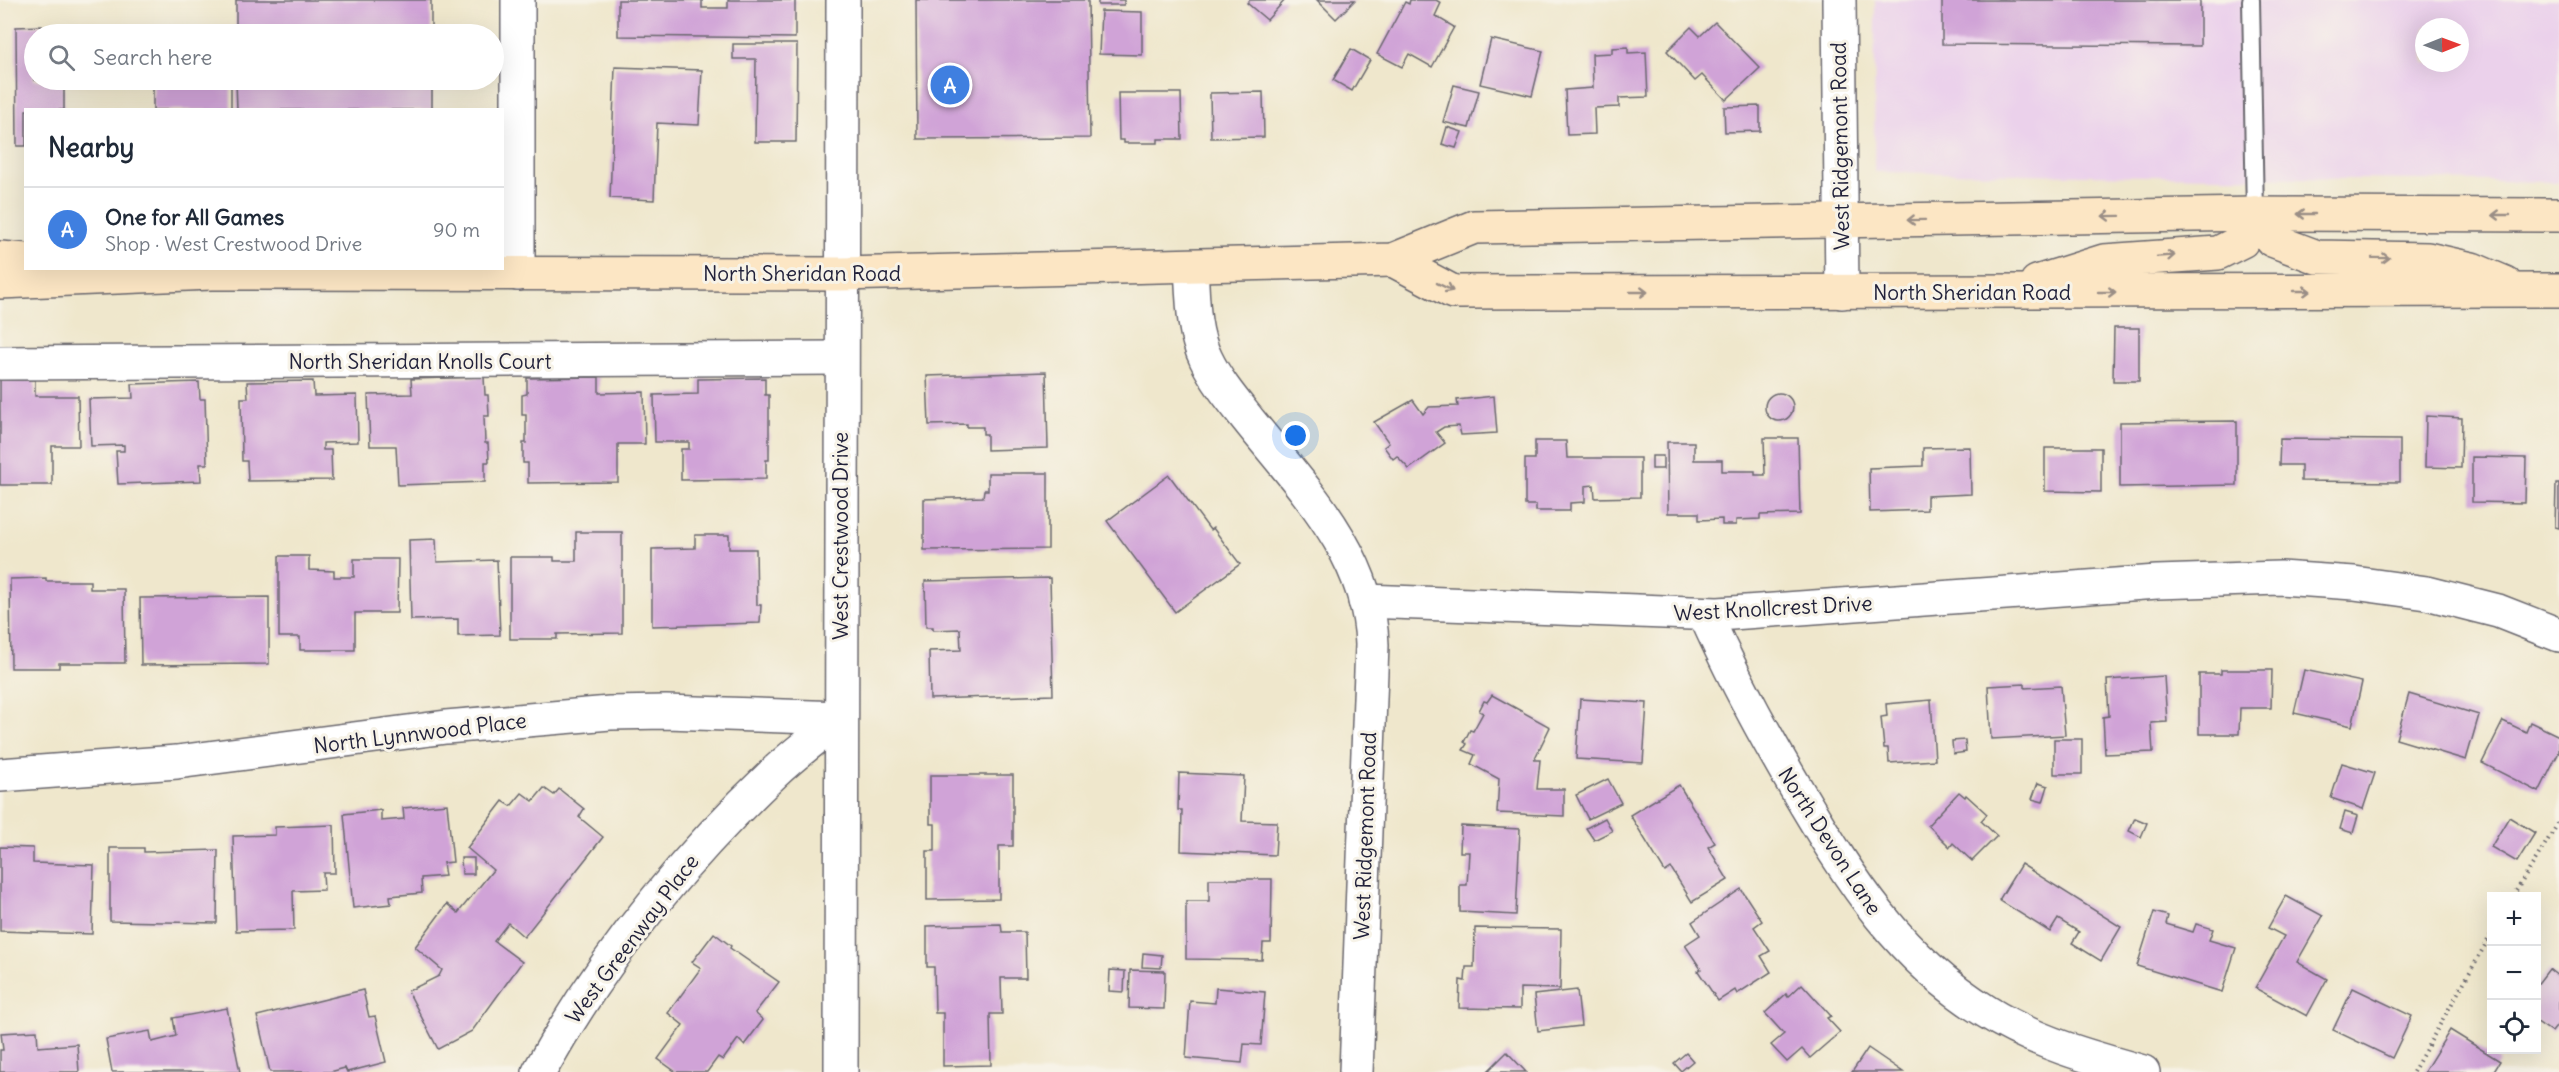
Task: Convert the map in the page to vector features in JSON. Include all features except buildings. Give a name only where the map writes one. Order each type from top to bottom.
[{"type":"main road","name":"North Sheridan Road","points":[[0,282],[211,273],[842,274],[1393,260],[1474,227],[2255,214],[2559,215]]},
{"type":"main road","points":[[2255,214],[2272,240],[2317,256],[2428,259],[2472,269],[2522,290]]},
{"type":"main road","points":[[2007,292],[2104,261],[2218,252],[2242,241],[2255,214]]},
{"type":"main road","points":[[0,258],[24,260]]},
{"type":"main road","name":"North Sheridan Road","points":[[1393,260],[1453,292],[2559,290]]},
{"type":"main road","name":"North Sheridan Road","points":[[175,270],[211,273]]},
{"type":"street","points":[[518,0],[518,274]]},
{"type":"street","name":"West Crestwood Drive","points":[[840,1072],[843,0]]},
{"type":"street","name":"West Ridgemont Road","points":[[1839,0],[1842,292]]},
{"type":"street","points":[[1191,266],[1196,328],[1206,360],[1236,404],[1339,536],[1365,601]]},
{"type":"street","name":"North Sheridan Knolls Court","points":[[0,363],[841,358]]},
{"type":"street","name":"West Knollcrest Drive","points":[[1365,601],[1705,615],[2157,582],[2280,578],[2354,583],[2427,593],[2498,611],[2559,635]]},
{"type":"street","name":"West Ridgemont Road","points":[[1356,1072],[1372,645],[1371,627],[1365,601]]},
{"type":"street","name":"North Devon Lane","points":[[1705,615],[1735,680],[1775,754],[1851,880],[1896,937],[1957,992],[2005,1023],[2057,1046],[2143,1072]]},
{"type":"street","name":"North Lynnwood Place","points":[[0,775],[177,762],[446,727],[610,712],[841,718]]},
{"type":"street","name":"West Greenway Place","points":[[539,1072],[578,1007],[667,885],[725,821],[776,771],[841,718]]},
{"type":"lane","points":[[2251,0],[2255,214]]},
{"type":"path","points":[[2516,892],[2559,822]]},
{"type":"path","points":[[2413,1072],[2487,942]]},
{"type":"shaded area","points":[[1875,0],[2559,0],[2559,182],[1874,172]]},
{"type":"place","name":"One for All Games","points":[[950,85]]}]
